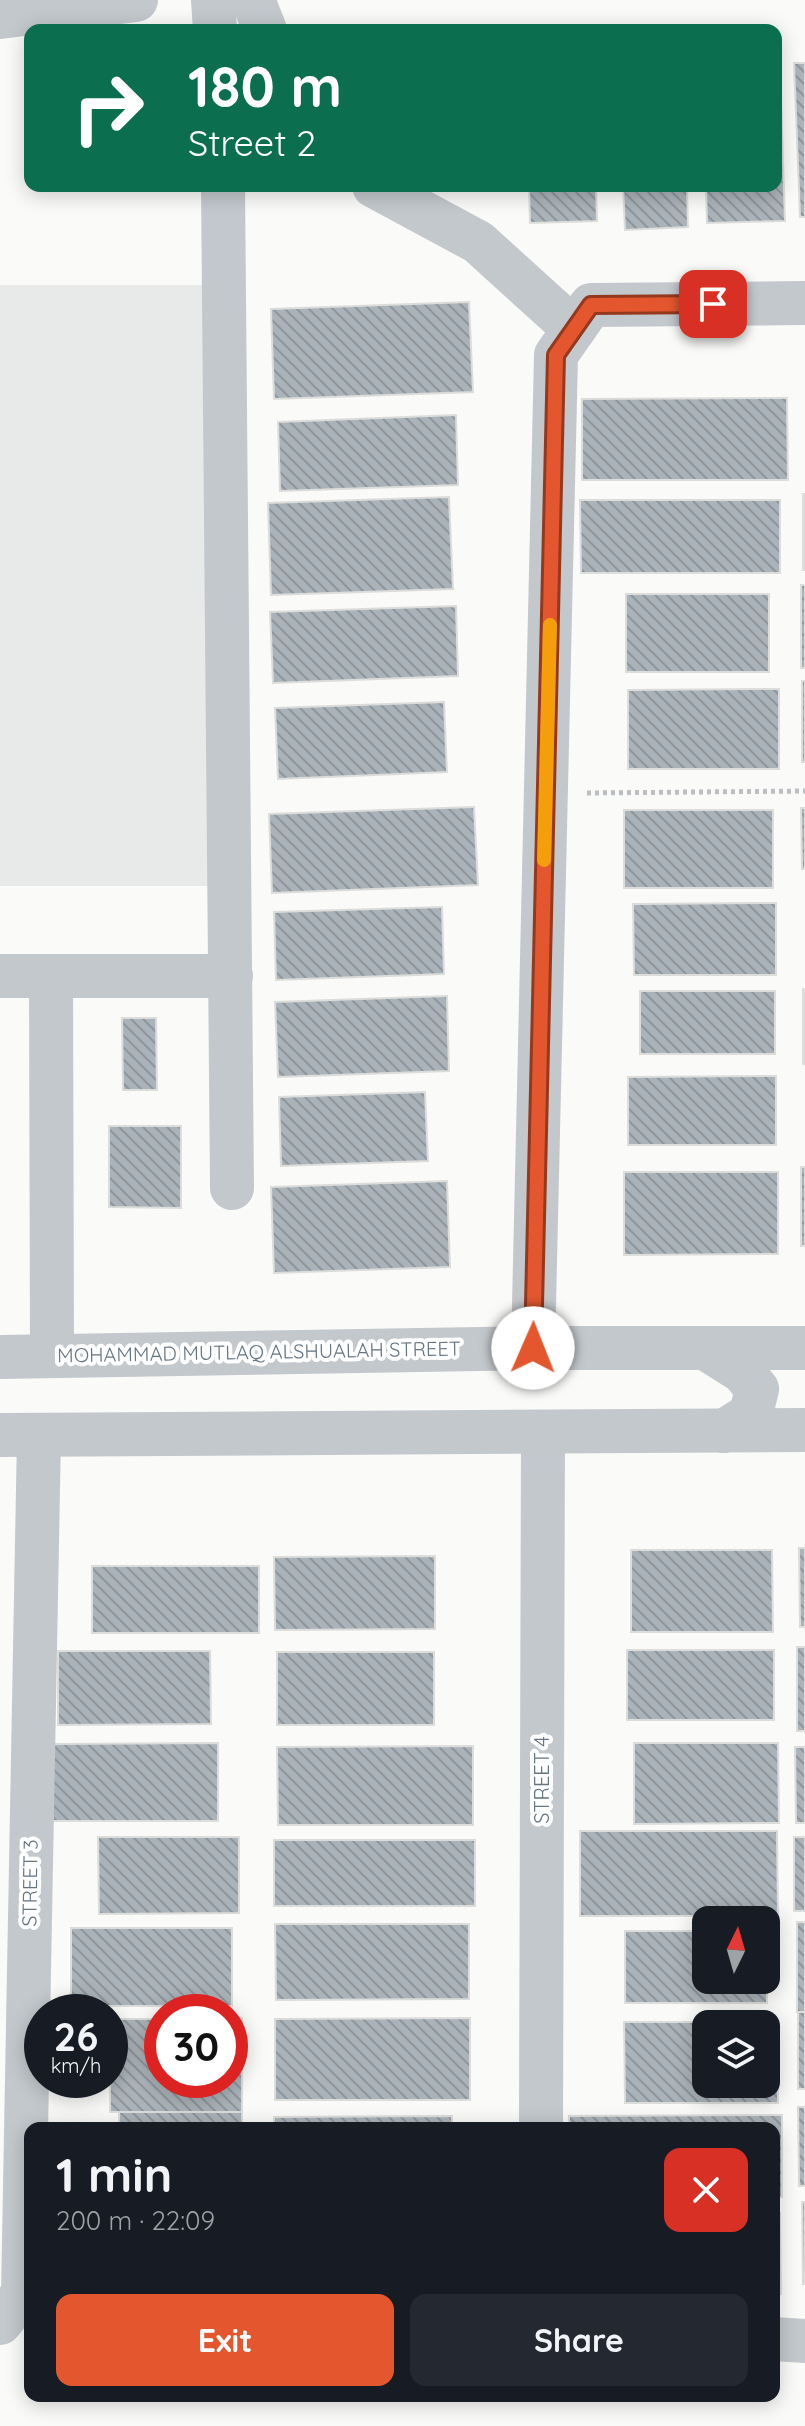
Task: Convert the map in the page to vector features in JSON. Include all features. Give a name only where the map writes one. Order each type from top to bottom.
[{"type":"street","points":[[0,17],[136,0]]},
{"type":"street","points":[[213,0],[215,24]]},
{"type":"street","points":[[253,0],[263,24]]},
{"type":"street","points":[[223,192],[232,1188]]},
{"type":"street","points":[[385,192],[478,242],[574,329]]},
{"type":"street","points":[[533,1348],[556,355],[591,305],[805,303]]},
{"type":"street","points":[[0,976],[231,976]]},
{"type":"street","points":[[51,976],[52,1356]]},
{"type":"street","name":"MOHAMMAD MUTLAQ ALSHUALAH STREET","points":[[0,1357],[533,1348],[805,1348]]},
{"type":"street","points":[[705,1348],[743,1372],[757,1389],[751,1414],[724,1431]]},
{"type":"street","points":[[19,1435],[805,1430]]},
{"type":"street","name":"STREET 4","points":[[541,2122],[543,1432]]},
{"type":"street","name":"STREET 3","points":[[0,2323],[23,2294],[19,1435]]},
{"type":"street","points":[[780,2339],[805,2341]]},
{"type":"path","points":[[546,794],[805,791]]},
{"type":"shaded area","points":[[0,285],[207,285],[208,886],[0,886]]},
{"type":"building","points":[[794,63],[805,63],[805,217],[800,217]]},
{"type":"building","points":[[782,130],[785,221],[707,223],[706,192],[782,192]]},
{"type":"building","points":[[529,192],[596,192],[597,221],[530,223]]},
{"type":"building","points":[[623,192],[687,192],[688,227],[625,230]]},
{"type":"building","points":[[469,302],[473,392],[274,399],[271,309]]},
{"type":"building","points":[[787,398],[788,480],[582,480],[582,399]]},
{"type":"building","points":[[456,415],[458,485],[280,491],[278,422]]},
{"type":"building","points":[[805,494],[805,570],[803,570]]},
{"type":"building","points":[[449,497],[453,589],[271,595],[268,503]]},
{"type":"building","points":[[580,500],[780,500],[780,573],[581,573]]},
{"type":"building","points":[[801,585],[805,585],[805,668],[801,668]]},
{"type":"building","points":[[626,594],[769,594],[769,672],[626,672]]},
{"type":"building","points":[[456,606],[458,676],[273,683],[270,612]]},
{"type":"building","points":[[802,681],[805,681],[805,762],[802,762]]},
{"type":"building","points":[[779,689],[779,769],[628,769],[628,690]]},
{"type":"building","points":[[444,702],[447,772],[278,779],[275,708]]},
{"type":"building","points":[[474,807],[478,885],[272,893],[269,814]]},
{"type":"building","points":[[801,808],[805,808],[805,869],[802,869]]},
{"type":"building","points":[[624,810],[773,810],[773,888],[624,888]]},
{"type":"building","points":[[776,903],[776,975],[634,975],[633,904]]},
{"type":"building","points":[[442,907],[444,974],[276,980],[274,912]]},
{"type":"building","points":[[805,989],[805,1064],[803,1064]]},
{"type":"building","points":[[640,991],[775,991],[775,1054],[640,1054]]},
{"type":"building","points":[[447,996],[449,1071],[278,1077],[275,1002]]},
{"type":"building","points":[[122,1018],[156,1018],[157,1090],[123,1090]]},
{"type":"building","points":[[776,1076],[776,1145],[628,1145],[628,1077]]},
{"type":"building","points":[[425,1092],[428,1161],[281,1166],[279,1097]]},
{"type":"building","points":[[109,1126],[181,1126],[181,1208],[109,1207]]},
{"type":"building","points":[[801,1167],[805,1167],[805,1246],[801,1246]]},
{"type":"building","points":[[624,1172],[778,1172],[778,1254],[624,1255]]},
{"type":"building","points":[[447,1181],[450,1267],[274,1273],[271,1187]]},
{"type":"building","points":[[799,1548],[805,1548],[805,1627],[800,1627]]},
{"type":"building","points":[[631,1550],[772,1550],[773,1632],[631,1632]]},
{"type":"building","points":[[435,1556],[435,1629],[275,1630],[274,1557]]},
{"type":"building","points":[[92,1566],[259,1566],[259,1633],[92,1633]]},
{"type":"building","points":[[797,1647],[805,1647],[805,1731],[797,1731]]},
{"type":"building","points":[[627,1650],[774,1650],[774,1720],[627,1720]]},
{"type":"building","points":[[58,1651],[210,1651],[211,1724],[58,1725]]},
{"type":"building","points":[[277,1652],[434,1652],[434,1725],[277,1725]]},
{"type":"building","points":[[218,1743],[218,1821],[53,1821],[53,1744]]},
{"type":"building","points":[[634,1743],[778,1743],[779,1823],[634,1824]]},
{"type":"building","points":[[473,1746],[473,1825],[278,1825],[277,1747]]},
{"type":"building","points":[[795,1747],[805,1747],[805,1823],[796,1823]]},
{"type":"building","points":[[580,1831],[777,1831],[778,1906],[692,1906],[692,1916],[580,1916]]},
{"type":"building","points":[[98,1837],[239,1837],[239,1913],[99,1914]]},
{"type":"building","points":[[794,1837],[805,1837],[805,1911],[794,1911]]},
{"type":"building","points":[[274,1840],[475,1840],[475,1906],[274,1906]]},
{"type":"building","points":[[797,1922],[805,1922],[805,2012],[797,2012]]},
{"type":"building","points":[[275,1924],[469,1924],[469,1999],[276,2000]]},
{"type":"building","points":[[71,1928],[232,1928],[232,1994],[144,1994],[144,2006],[128,2006],[128,1994],[71,1994]]},
{"type":"building","points":[[625,1931],[692,1931],[692,1994],[767,1994],[767,2003],[625,2003]]},
{"type":"building","points":[[798,2012],[805,2012],[805,2089],[798,2089]]},
{"type":"building","points":[[470,2018],[470,2100],[275,2100],[275,2019]]},
{"type":"building","points":[[128,2019],[144,2019],[144,2098],[242,2098],[242,2112],[110,2112],[110,2098],[128,2098]]},
{"type":"building","points":[[624,2022],[692,2022],[692,2098],[778,2098],[778,2103],[625,2103]]},
{"type":"building","points":[[798,2107],[805,2107],[805,2186],[799,2186]]},
{"type":"building","points":[[119,2112],[242,2112],[242,2122],[119,2122]]},
{"type":"building","points":[[782,2115],[782,2197],[780,2122],[569,2122],[569,2116]]},
{"type":"building","points":[[452,2116],[452,2122],[274,2122],[274,2117]]},
{"type":"building","points":[[802,2202],[805,2202],[805,2284],[803,2284]]},
{"type":"building","points":[[780,2213],[781,2294],[780,2294]]},
{"type":"slow traffic","points":[[544,860],[550,625]]},
{"type":"route","points":[[533,1348],[556,355],[591,305],[713,304]]}]
